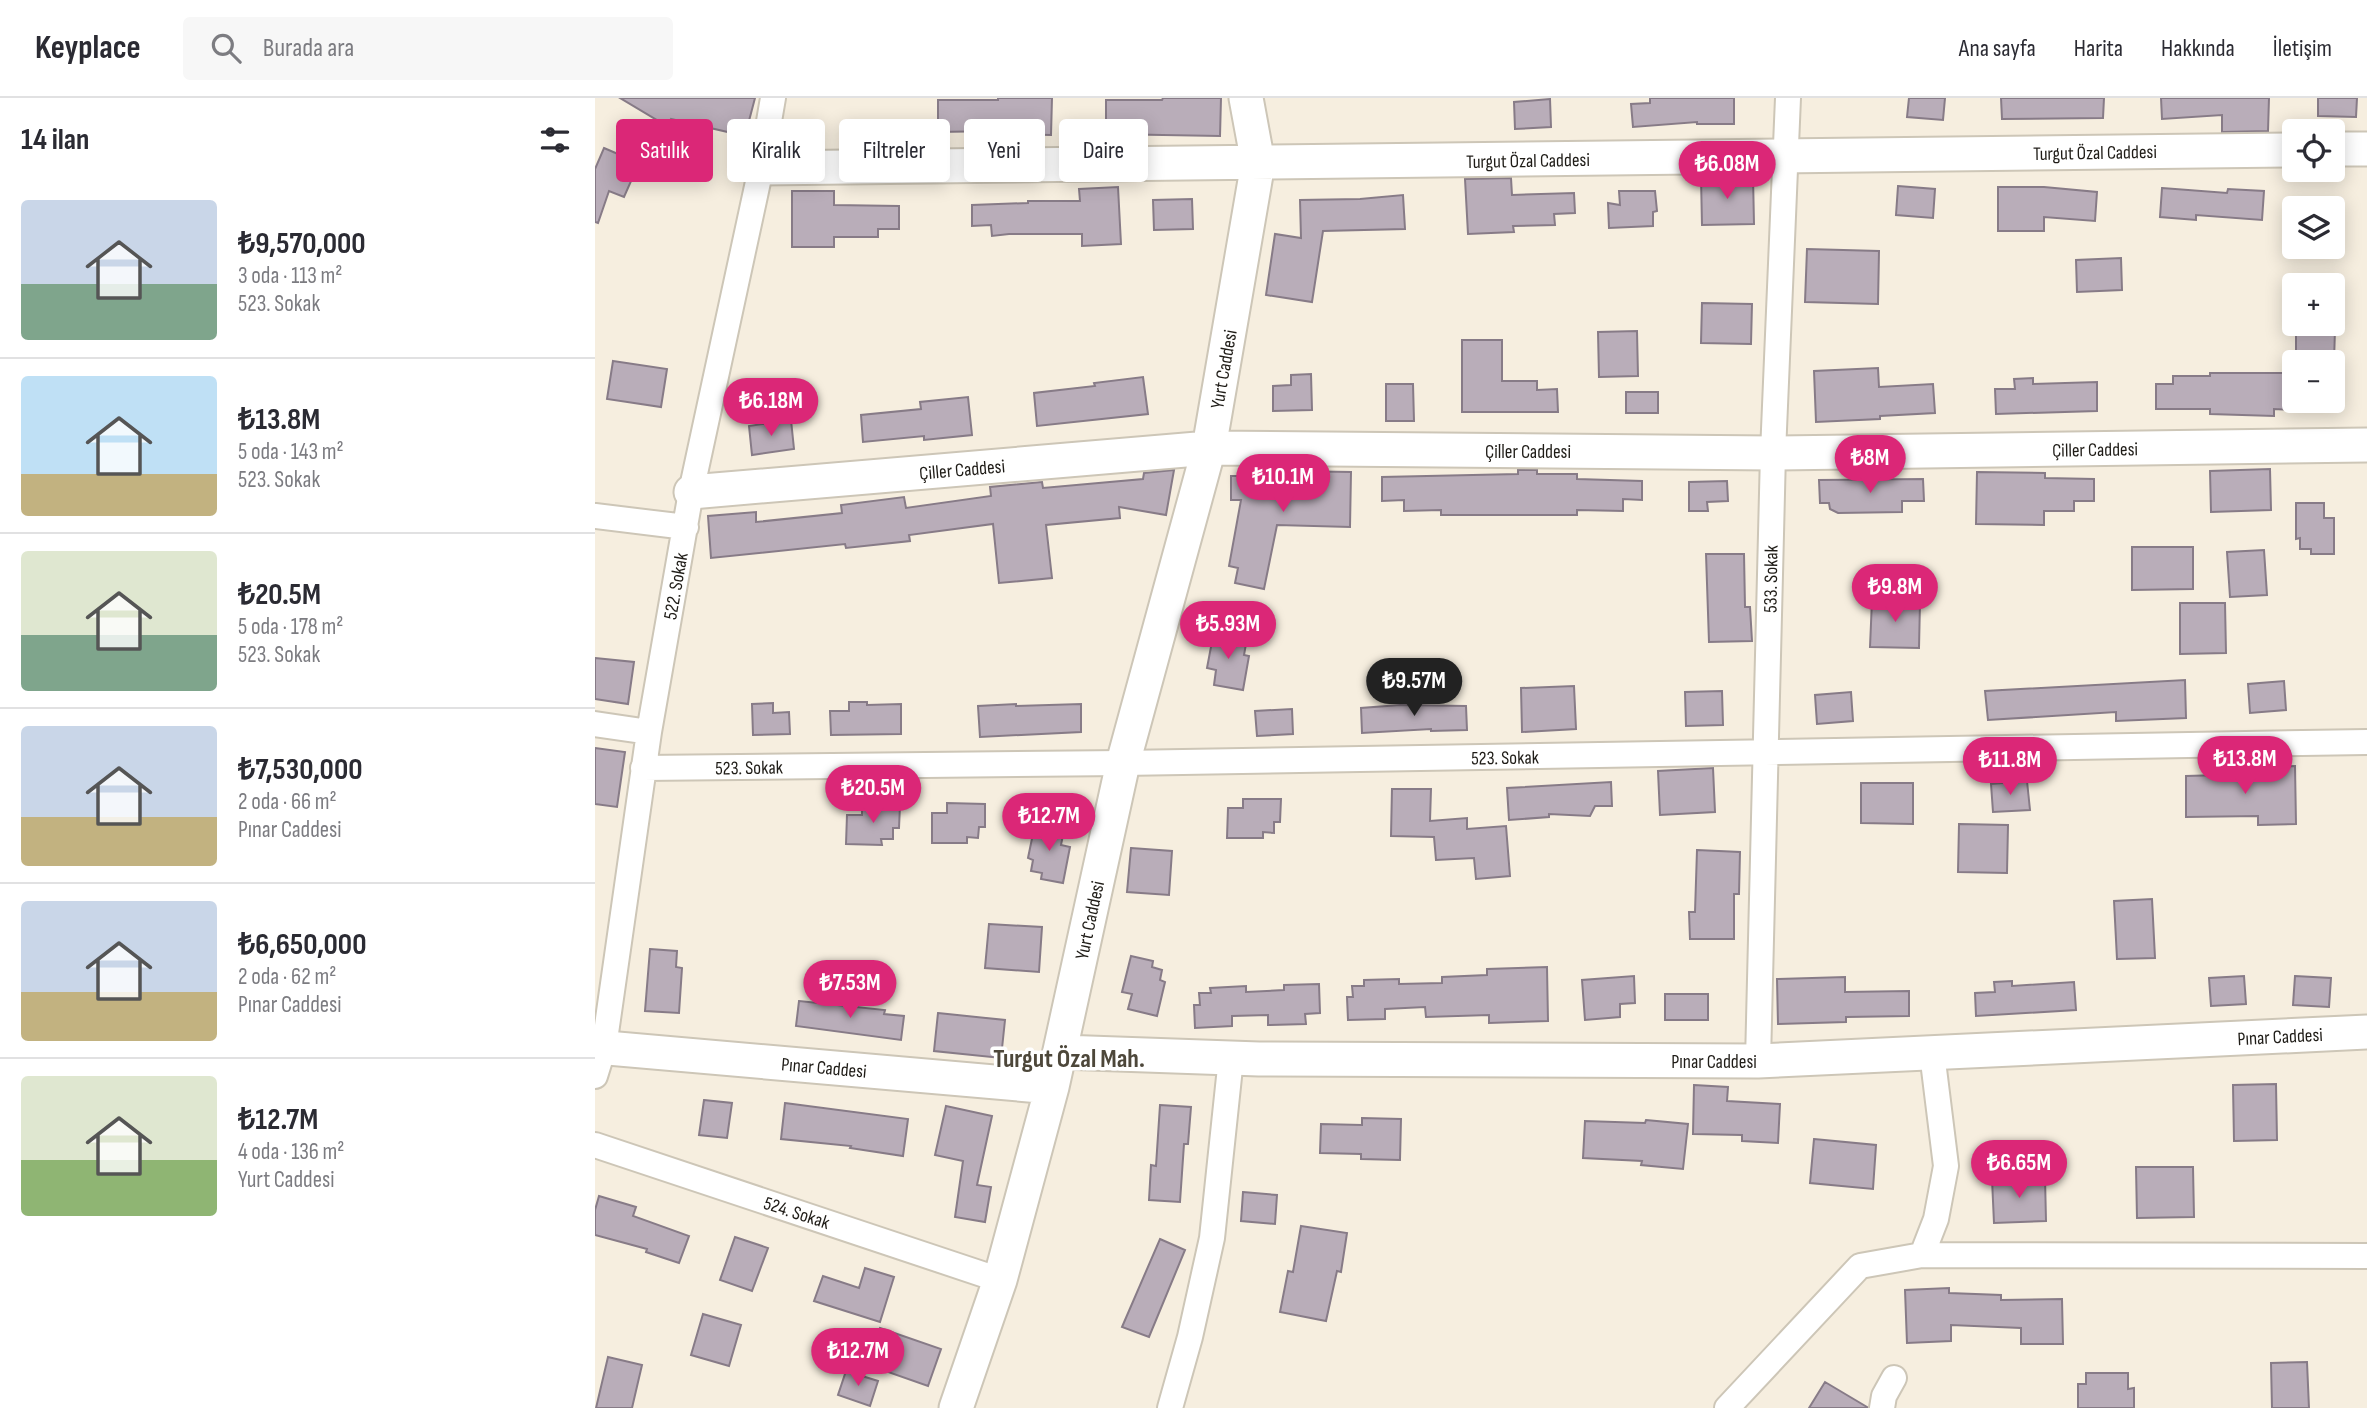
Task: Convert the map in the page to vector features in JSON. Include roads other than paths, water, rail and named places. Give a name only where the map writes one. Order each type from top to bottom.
[{"type":"street","name":"522. Sokak","points":[[769,119],[773,98]]},
{"type":"street","name":"Yurt Caddesi","points":[[956,1408],[999,1280],[1052,1087],[1123,764],[1209,448],[1258,163],[1246,98]]},
{"type":"street","name":"533. Sokak","points":[[1758,1061],[1773,453],[1788,98]]},
{"type":"street","points":[[2345,149],[2367,149]]},
{"type":"street","name":"Turgut Özal Caddesi","points":[[825,167],[2282,150]]},
{"type":"street","name":"522. Sokak","points":[[598,1057],[643,768],[691,492],[758,182]]},
{"type":"street","name":"Çiller Caddesi","points":[[691,492],[1209,448],[1773,453],[2367,445]]},
{"type":"street","points":[[595,516],[686,527]]},
{"type":"street","points":[[595,724],[649,732]]},
{"type":"street","name":"523. Sokak","points":[[643,768],[1123,764],[2367,742]]},
{"type":"street","name":"Pınar Caddesi","points":[[1061,1052],[1231,1058],[1758,1061],[2367,1032]]},
{"type":"street","points":[[1922,1255],[1936,1219],[1946,1166],[1932,1053]]},
{"type":"street","name":"Pınar Caddesi","points":[[598,1057],[1052,1087]]},
{"type":"street","points":[[1170,1408],[1190,1337],[1212,1238],[1231,1058]]},
{"type":"street","name":"524. Sokak","points":[[595,1145],[999,1280]]},
{"type":"street","points":[[1727,1408],[1860,1266],[1922,1255],[2367,1256]]},
{"type":"street","points":[[1882,1408],[1884,1396],[1894,1378]]},
{"type":"district","name":"Turgut Özal Mah.","points":[[1069,1058]]}]
